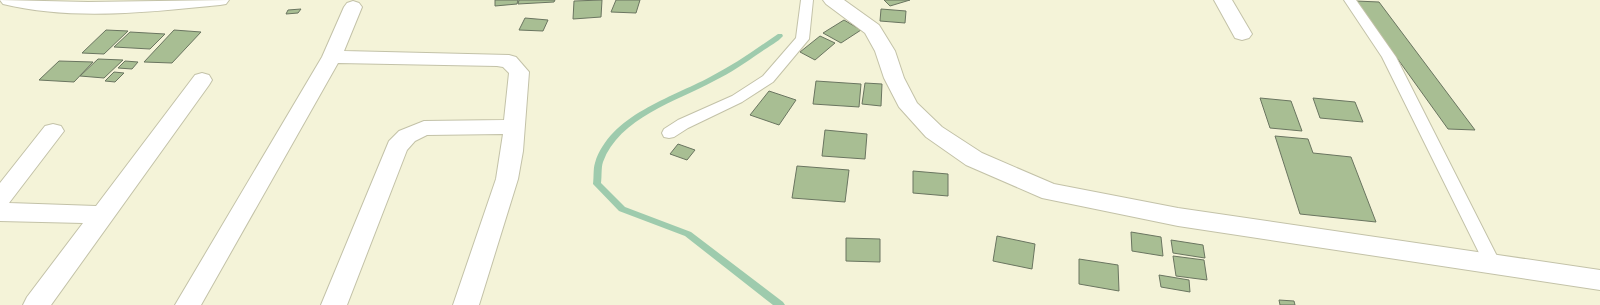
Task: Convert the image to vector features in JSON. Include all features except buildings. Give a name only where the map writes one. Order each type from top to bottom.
[{"type":"street","points":[[9,0],[85,8],[165,5],[220,0]]},
{"type":"street","points":[[832,0],[872,29],[885,51],[894,78],[909,107],[934,132],[974,160],[1050,192],[1178,217],[1600,280]]},
{"type":"street","points":[[1223,0],[1242,34]]},
{"type":"street","points":[[188,305],[332,57],[353,7]]},
{"type":"street","points":[[332,57],[509,61],[519,72],[512,151],[507,179],[466,305]]},
{"type":"street","points":[[36,305],[202,80]]},
{"type":"street","points":[[334,305],[397,146],[407,136],[424,128],[514,127]]},
{"type":"street","points":[[0,199],[53,131]]},
{"type":"street","points":[[0,212],[103,215]]},
{"type":"lane","points":[[669,133],[683,124],[737,99],[768,79],[802,39],[807,0]]},
{"type":"lane","points":[[1350,0],[1389,57],[1493,264]]},
{"type":"waterway","points":[[780,36],[739,64],[713,79],[664,102],[631,122],[618,133],[606,147],[598,164],[597,184],[622,209],[688,234],[780,305]]}]
